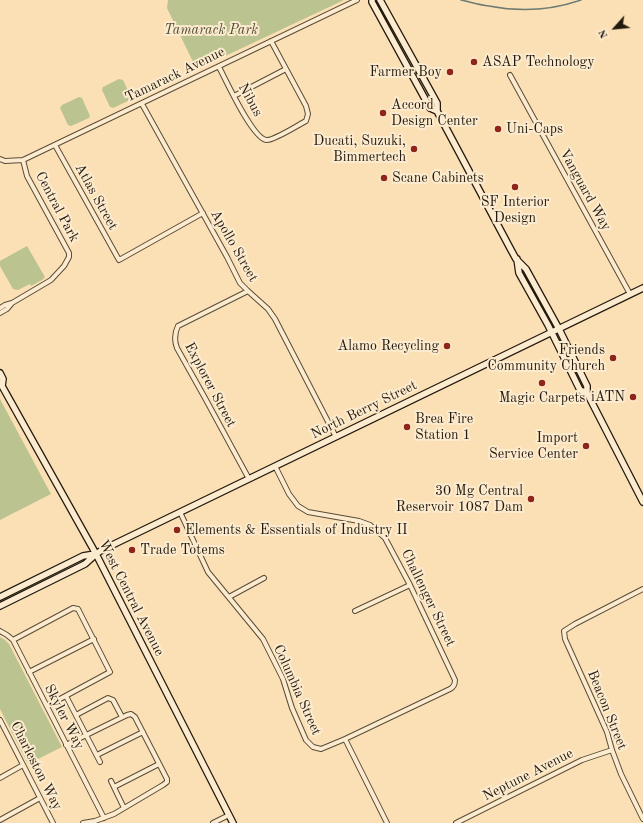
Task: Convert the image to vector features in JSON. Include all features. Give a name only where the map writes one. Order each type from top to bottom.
[{"type":"main road","points":[[372,0],[430,108],[437,111]]},
{"type":"main road","points":[[380,0],[437,103],[437,111],[516,259],[519,273],[580,390],[587,393]]},
{"type":"main road","points":[[516,259],[526,269],[559,329],[587,386],[587,393],[643,502]]},
{"type":"main road","name":"North Berry Street","points":[[0,606],[85,564],[96,554],[180,512],[643,288]]},
{"type":"main road","name":"West Central Avenue","points":[[0,373],[3,379],[1,385],[96,554],[233,823]]},
{"type":"main road","name":"North Berry Street","points":[[0,597],[83,556],[96,554]]},
{"type":"street","name":"Tamarack Avenue","points":[[0,159],[5,161],[23,160],[357,0]]},
{"type":"street","points":[[234,96],[286,69],[271,41]]},
{"type":"street","name":"Nibus","points":[[219,66],[252,127],[259,136],[266,140],[276,137],[306,121],[308,114],[306,106],[286,69]]},
{"type":"street","name":"Vanguard Way","points":[[510,75],[630,294]]},
{"type":"street","name":"Apollo Street","points":[[142,104],[240,283],[268,309],[275,319],[336,437]]},
{"type":"street","name":"Atlas Street","points":[[55,145],[119,260],[202,213]]},
{"type":"street","name":"Central Park","points":[[12,303],[50,281],[70,258],[69,252],[27,176],[23,160]]},
{"type":"street","name":"Explorer Street","points":[[248,291],[178,326],[175,333],[175,341],[177,348],[249,479]]},
{"type":"street","points":[[0,308],[12,303]]},
{"type":"street","points":[[0,313],[12,303]]},
{"type":"street","name":"Challenger Street","points":[[276,466],[289,494],[298,506],[308,512],[370,525],[385,538],[410,585],[455,680],[453,688],[346,738]]},
{"type":"street","name":"Columbia Street","points":[[180,512],[208,572],[263,639],[283,679],[292,708],[306,740],[316,749],[321,749],[346,738]]},
{"type":"street","points":[[229,597],[264,578]]},
{"type":"street","points":[[355,611],[410,585]]},
{"type":"street","name":"Beacon Street","points":[[643,589],[564,631],[565,639],[607,732],[621,774],[643,820]]},
{"type":"street","points":[[12,640],[73,608],[78,609],[94,639],[110,672],[47,706]]},
{"type":"street","name":"Skyler Way","points":[[0,631],[8,635],[12,640],[104,818]]},
{"type":"street","points":[[29,672],[94,639]]},
{"type":"street","points":[[66,696],[100,762]]},
{"type":"street","points":[[76,715],[108,698],[113,700],[122,717]]},
{"type":"street","points":[[66,744],[131,714],[135,717],[167,779],[167,782],[160,787],[114,814],[95,821],[83,823]]},
{"type":"street","name":"Charleston Way","points":[[0,720],[53,823]]},
{"type":"street","points":[[0,733],[5,730]]},
{"type":"street","points":[[97,755],[143,732]]},
{"type":"street","points":[[346,738],[387,823]]},
{"type":"street","name":"Neptune Avenue","points":[[456,823],[582,760],[612,750]]},
{"type":"street","points":[[114,787],[159,764]]},
{"type":"street","points":[[0,778],[23,765]]},
{"type":"street","points":[[111,781],[124,808]]},
{"type":"street","points":[[0,820],[40,798]]},
{"type":"street","points":[[213,823],[229,815]]},
{"type":"green space","name":"Tamarack Park","points":[[168,0],[344,0],[204,66],[195,66],[167,8]]},
{"type":"green space","points":[[119,79],[123,80],[131,97],[130,100],[113,108],[110,107],[102,90],[103,87]]},
{"type":"green space","points":[[79,97],[82,98],[90,116],[89,118],[71,126],[68,125],[60,108],[62,105]]},
{"type":"green space","points":[[27,246],[45,277],[31,286],[30,284],[18,290],[13,289],[0,266],[0,261]]},
{"type":"green space","points":[[0,399],[51,494],[0,520]]},
{"type":"green space","points":[[0,637],[9,644],[62,747],[28,764],[0,709]]},
{"type":"waterway","points":[[461,0],[482,5],[512,9],[547,8],[581,0]]},
{"type":"place","name":"ASAP Technology","points":[[474,62]]},
{"type":"place","name":"Farmer Boy","points":[[450,72]]},
{"type":"place","name":"Accord Design Center","points":[[383,113]]},
{"type":"place","name":"Uni-Caps","points":[[498,129]]},
{"type":"place","name":"Ducati, Suzuki, Bimmertech","points":[[414,149]]},
{"type":"place","name":"Scane Cabinets","points":[[384,178]]},
{"type":"place","name":"SF Interior Design","points":[[515,187]]},
{"type":"place","name":"Alamo Recycling","points":[[447,346]]},
{"type":"place","name":"Friends Community Church","points":[[613,358]]},
{"type":"place","name":"Magic Carpets","points":[[542,383]]},
{"type":"place","name":"iATN","points":[[633,397]]},
{"type":"place","name":"Brea Fire Station 1","points":[[407,427]]},
{"type":"place","name":"Import Service Center","points":[[586,446]]},
{"type":"place","name":"30 Mg Central Reservoir 1087 Dam","points":[[531,499]]},
{"type":"place","name":"Elements & Essentials of Industry II","points":[[177,530]]},
{"type":"place","name":"Trade Totems","points":[[132,550]]}]
